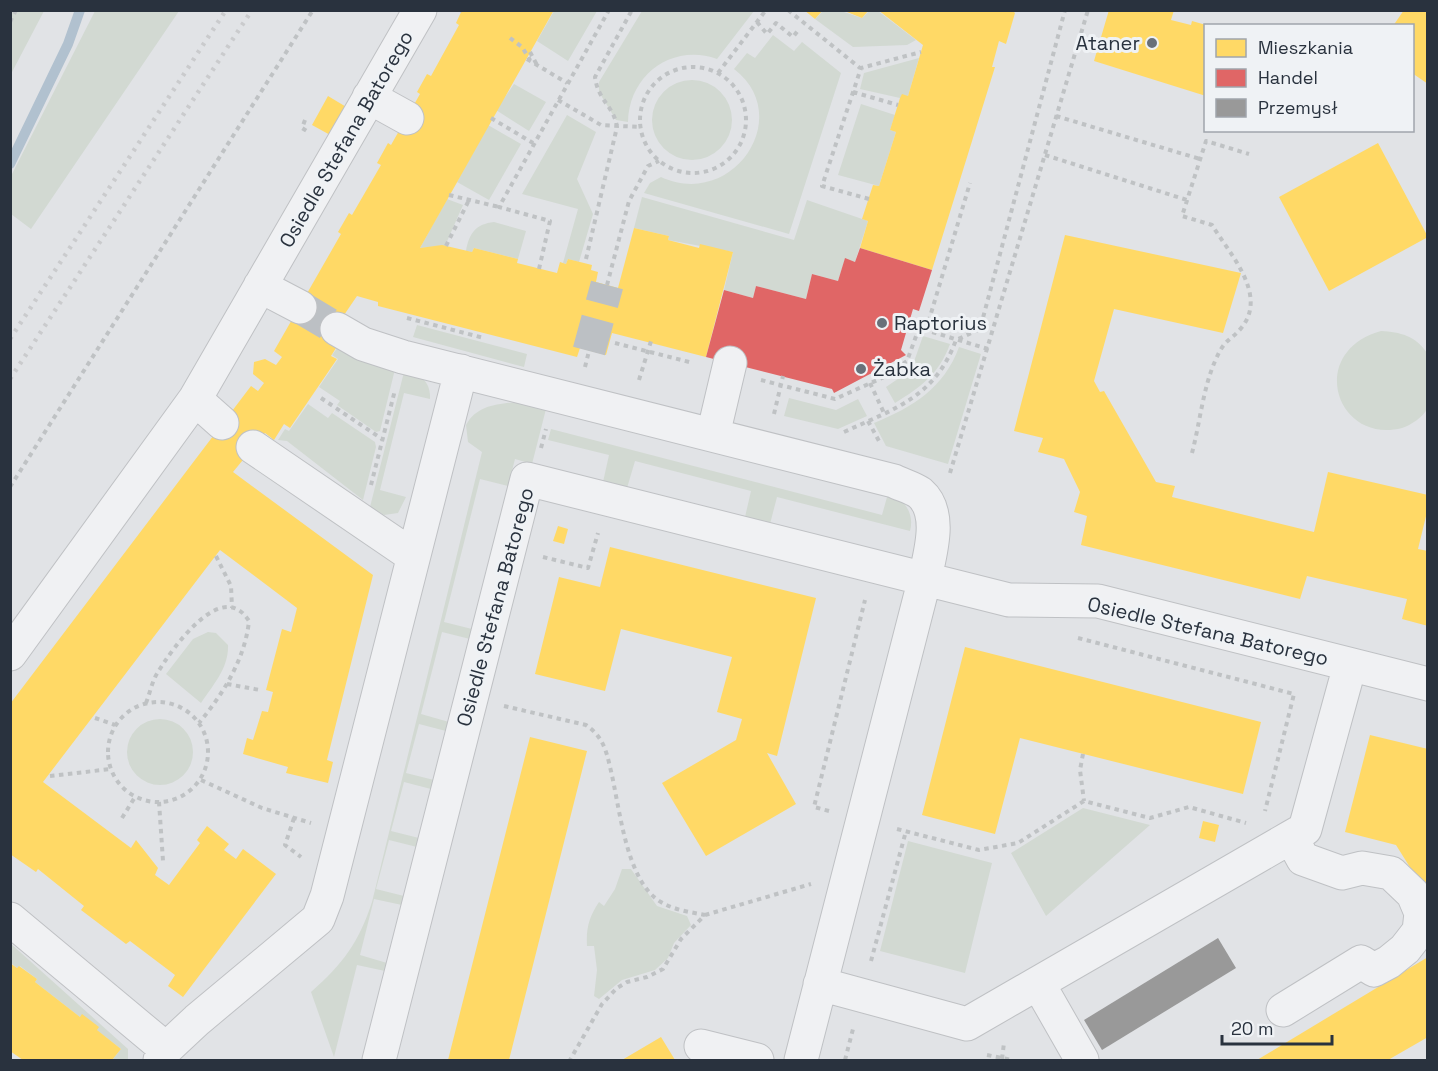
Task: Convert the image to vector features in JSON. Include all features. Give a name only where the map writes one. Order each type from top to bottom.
[{"type":"street","name":"Osiedle Stefana Batorego","points":[[10,654],[195,399],[420,10]]},
{"type":"street","points":[[369,97],[407,118]]},
{"type":"street","points":[[260,286],[300,307]]},
{"type":"street","points":[[337,329],[363,344],[460,371],[716,419],[894,481],[920,493],[930,507],[933,528],[925,578],[801,1060]]},
{"type":"street","points":[[716,419],[729,368]]},
{"type":"street","points":[[10,919],[163,1055],[196,1020],[318,919],[327,897],[460,371]]},
{"type":"street","points":[[195,399],[222,423]]},
{"type":"street","points":[[254,447],[413,556]]},
{"type":"street","name":"Osiedle Stefana Batorego","points":[[379,1060],[527,479],[1010,600],[1098,601],[1428,684]]},
{"type":"street","name":"Osiedle Stefana Batorego","points":[[820,984],[967,1024],[1253,859],[1276,832],[1305,829],[1350,665]]},
{"type":"street","points":[[1276,832],[1304,859],[1342,873],[1362,868],[1391,873],[1413,894],[1421,913],[1419,931],[1405,949],[1389,962],[1374,970],[1361,962],[1283,1010]]},
{"type":"street","points":[[1038,983],[1082,1060]]},
{"type":"street","points":[[701,1046],[757,1060]]},
{"type":"path","points":[[10,22],[16,10]]},
{"type":"path","points":[[10,487],[313,10]]},
{"type":"path","points":[[499,207],[609,10]]},
{"type":"path","points":[[586,259],[617,127],[616,115],[601,99],[595,77],[632,10]]},
{"type":"path","points":[[718,73],[766,10]]},
{"type":"path","points":[[788,10],[861,68]]},
{"type":"path","points":[[838,434],[920,393],[935,381],[943,370],[957,339],[980,329],[1065,10]]},
{"type":"path","points":[[947,483],[1088,10]]},
{"type":"path","points":[[756,22],[767,34],[776,23],[793,37],[799,29]]},
{"type":"path","points":[[510,38],[522,47],[529,60],[567,83]]},
{"type":"path","points":[[530,52],[537,65]]},
{"type":"path","points":[[861,68],[921,52]]},
{"type":"path","points":[[689,66],[706,68],[718,73],[736,88],[744,105],[745,131],[738,148],[718,167],[701,172],[683,172],[659,161],[647,148],[640,127],[640,113],[645,95],[663,75],[689,66]]},
{"type":"path","points":[[861,68],[822,186],[869,199]]},
{"type":"path","points":[[853,92],[898,105]]},
{"type":"path","points":[[558,99],[601,125],[640,127]]},
{"type":"path","points":[[1056,116],[1200,159]]},
{"type":"path","points":[[491,118],[533,143]]},
{"type":"path","points":[[302,128],[305,120]]},
{"type":"path","points":[[1192,453],[1214,362],[1224,342],[1242,327],[1252,306],[1248,283],[1212,225],[1182,216],[1206,141],[1249,154]]},
{"type":"path","points":[[1045,156],[1187,200]]},
{"type":"path","points":[[607,285],[630,201],[648,166],[659,161]]},
{"type":"path","points":[[926,330],[970,183]]},
{"type":"path","points":[[449,195],[550,221],[539,268]]},
{"type":"path","points":[[446,246],[469,200]]},
{"type":"path","points":[[402,317],[493,340]]},
{"type":"path","points":[[362,521],[412,320]]},
{"type":"path","points":[[615,343],[729,368],[781,386],[835,399],[870,383],[907,361],[919,328],[988,350]]},
{"type":"path","points":[[638,384],[651,341]]},
{"type":"path","points":[[585,367],[590,351]]},
{"type":"path","points":[[577,364],[596,372]]},
{"type":"path","points":[[773,417],[783,376]]},
{"type":"path","points":[[631,382],[648,386]]},
{"type":"path","points":[[870,383],[884,413]]},
{"type":"path","points":[[321,398],[382,439]]},
{"type":"path","points":[[716,419],[773,417],[783,420]]},
{"type":"path","points":[[535,555],[588,568],[600,526]]},
{"type":"path","points":[[216,556],[231,586],[232,608]]},
{"type":"path","points":[[146,703],[156,674],[186,633],[205,615],[220,609],[232,608],[245,614],[249,621],[243,651],[227,684],[199,723]]},
{"type":"path","points":[[1074,637],[1294,694],[1276,832],[1253,859]]},
{"type":"path","points":[[227,684],[260,690]]},
{"type":"path","points":[[164,701],[180,706],[199,723],[209,746],[208,763],[201,780],[186,794],[169,801],[159,802],[135,797],[125,790],[108,759],[109,741],[115,725],[130,709],[146,703],[164,701]]},
{"type":"path","points":[[497,705],[586,725],[596,732],[604,744],[620,803],[629,859],[640,881],[651,896],[663,904],[705,915]]},
{"type":"path","points":[[94,718],[115,725]]},
{"type":"path","points":[[1083,754],[1080,770],[1084,801]]},
{"type":"path","points":[[50,776],[111,768]]},
{"type":"path","points":[[201,780],[261,808],[344,831]]},
{"type":"path","points":[[122,818],[135,797]]},
{"type":"path","points":[[862,820],[979,850],[1018,843],[1084,801],[1150,819],[1189,807],[1276,832]]},
{"type":"path","points":[[159,802],[163,861]]},
{"type":"path","points":[[845,1060],[906,831]]},
{"type":"path","points":[[570,1060],[602,1004],[609,996],[627,982],[647,977],[663,969],[681,939],[705,915],[814,882]]},
{"type":"shaded area","points":[[10,11],[44,11],[11,74]]},
{"type":"shaded area","points":[[95,11],[179,11],[31,229],[11,214],[11,176]]},
{"type":"shaded area","points":[[554,11],[597,11],[568,61],[537,41]]},
{"type":"shaded area","points":[[642,11],[754,11],[717,59],[700,55],[684,55],[656,67],[636,90],[630,105],[628,122],[616,120],[599,92],[599,82]]},
{"type":"shaded area","points":[[823,11],[841,11],[862,18],[869,11],[878,11],[916,40],[907,45],[853,47],[815,19]]},
{"type":"shaded area","points":[[773,35],[794,51],[802,42],[841,73],[789,234],[644,193],[650,183],[661,177],[687,184],[712,181],[732,170],[748,153],[757,133],[759,110],[752,88],[734,69],[747,53],[755,58]]},
{"type":"shaded area","points":[[919,58],[908,96],[900,98],[860,89],[864,73]]},
{"type":"shaded area","points":[[692,80],[707,83],[720,92],[729,105],[732,120],[729,135],[720,148],[707,157],[692,160],[677,157],[664,148],[655,135],[652,120],[655,105],[664,92],[677,83]]},
{"type":"shaded area","points":[[514,84],[546,102],[529,131],[496,110]]},
{"type":"shaded area","points":[[861,104],[895,115],[890,130],[896,132],[879,186],[838,175]]},
{"type":"shaded area","points":[[567,115],[596,132],[577,179],[593,214],[579,262],[568,259],[566,264],[563,263],[578,209],[522,194]]},
{"type":"shaded area","points":[[488,125],[521,144],[489,200],[457,182]]},
{"type":"shaded area","points":[[642,197],[794,240],[807,200],[868,221],[855,262],[845,259],[838,281],[812,274],[806,299],[756,286],[753,298],[724,290],[733,252],[668,240],[669,236],[634,228]]},
{"type":"shaded area","points":[[447,199],[463,205],[445,246],[420,248]]},
{"type":"shaded area","points":[[494,222],[526,231],[518,259],[474,248],[472,252],[466,251],[471,234],[478,227]]},
{"type":"shaded area","points":[[417,325],[527,354],[524,367],[413,337]]},
{"type":"shaded area","points":[[1381,331],[1407,336],[1423,347],[1427,353],[1429,390],[1427,409],[1423,415],[1402,428],[1379,430],[1360,423],[1347,410],[1339,394],[1337,375],[1343,357],[1358,342]]},
{"type":"shaded area","points":[[923,336],[950,344],[946,354],[928,379],[895,403],[886,387],[911,370]]},
{"type":"shaded area","points":[[341,343],[396,365],[380,431],[376,432],[337,405],[340,401],[319,387],[338,359],[332,355]]},
{"type":"shaded area","points":[[959,347],[981,354],[948,464],[886,446],[874,423],[914,403],[936,385],[953,361]]},
{"type":"shaded area","points":[[405,368],[424,379],[429,388],[430,399],[404,393],[380,490],[406,497],[398,513],[384,515],[370,507]]},
{"type":"shaded area","points":[[789,398],[836,410],[858,399],[867,416],[838,429],[784,416]]},
{"type":"shaded area","points":[[517,402],[546,409],[532,464],[515,459],[508,486],[480,479],[444,622],[472,629],[470,639],[442,632],[421,714],[449,722],[446,731],[419,724],[406,773],[434,780],[431,789],[404,782],[391,831],[419,838],[417,847],[389,840],[376,889],[404,896],[402,905],[374,899],[360,955],[387,963],[385,971],[357,965],[334,1057],[311,992],[349,952],[372,902],[482,452],[468,442],[466,425],[482,409]]},
{"type":"shaded area","points":[[308,404],[328,418],[332,413],[375,442],[376,447],[363,500],[287,441],[278,440],[285,429],[289,431]]},
{"type":"shaded area","points":[[551,429],[882,515],[889,490],[907,507],[911,518],[910,531],[777,497],[770,524],[745,517],[751,491],[635,461],[627,488],[603,482],[609,455],[548,440]]},
{"type":"shaded area","points":[[208,632],[216,633],[228,645],[228,653],[223,669],[201,703],[166,674],[193,639]]},
{"type":"shaded area","points":[[160,719],[172,722],[183,729],[190,740],[193,752],[190,764],[183,775],[172,782],[160,785],[148,782],[137,775],[130,764],[127,752],[130,740],[137,729],[148,722]]},
{"type":"shaded area","points":[[1083,808],[1150,825],[1046,916],[1011,853]]},
{"type":"shaded area","points":[[908,841],[992,863],[965,973],[880,951]]},
{"type":"shaded area","points":[[622,869],[631,869],[657,906],[687,916],[691,925],[674,943],[668,958],[655,970],[622,980],[599,999],[594,996],[597,970],[594,946],[587,946],[588,928],[599,902],[604,906],[615,889]]},
{"type":"shaded area","points":[[10,943],[128,1049],[128,1060],[112,1060],[121,1049],[35,982],[37,979],[20,966],[17,968],[11,963]]},
{"type":"building: Mieszkania","points":[[462,10],[554,10],[420,248],[442,245],[472,252],[474,248],[518,259],[517,263],[557,273],[560,262],[566,264],[568,259],[592,265],[591,270],[598,272],[596,282],[618,288],[634,228],[669,236],[668,240],[699,248],[700,244],[733,252],[706,357],[612,333],[606,355],[580,348],[577,357],[378,306],[378,302],[357,296],[342,318],[341,340],[331,356],[337,359],[290,428],[284,424],[274,440],[265,433],[233,472],[373,575],[327,760],[333,762],[328,783],[286,773],[288,767],[243,754],[247,738],[253,740],[262,711],[268,712],[273,692],[266,690],[282,629],[291,632],[297,608],[220,550],[43,782],[131,848],[136,840],[158,868],[155,875],[169,885],[200,843],[197,840],[207,826],[229,844],[224,850],[236,859],[243,849],[276,874],[183,997],[168,986],[175,975],[130,941],[126,944],[81,910],[84,906],[38,869],[36,872],[10,854],[10,704],[251,386],[258,391],[264,383],[253,374],[254,362],[265,359],[276,365],[282,357],[274,351],[341,234],[338,232],[349,213],[352,215],[381,165],[377,163],[388,143],[391,145],[420,94],[417,92],[427,74],[431,76],[459,25],[456,23]]},
{"type":"building: Mieszkania","points":[[804,10],[823,10],[815,19]]},
{"type":"building: Mieszkania","points":[[842,10],[869,10],[862,18]]},
{"type":"building: Mieszkania","points":[[878,10],[1012,10],[1015,13],[1006,44],[999,41],[992,67],[995,67],[932,270],[860,248],[868,221],[862,219],[873,185],[879,186],[896,132],[890,130],[902,94],[908,96],[923,45]]},
{"type":"building: Mieszkania","name":"Ataner","points":[[1109,10],[1174,10],[1171,20],[1191,25],[1192,21],[1204,24],[1204,95],[1094,61]]},
{"type":"building: Mieszkania","points":[[1404,10],[1428,10],[1428,84],[1414,74],[1414,24],[1394,24]]},
{"type":"building: Mieszkania","points":[[328,96],[348,108],[332,136],[312,125]]},
{"type":"building: Mieszkania","points":[[1378,143],[1428,237],[1329,291],[1279,197]]},
{"type":"building: Mieszkania","points":[[1065,235],[1241,273],[1223,333],[1114,309],[1094,381],[1100,392],[1104,391],[1156,482],[1175,486],[1172,497],[1314,532],[1328,472],[1428,495],[1428,508],[1418,549],[1428,551],[1428,626],[1402,619],[1407,599],[1307,576],[1300,599],[1081,545],[1087,516],[1074,512],[1080,492],[1064,459],[1038,452],[1043,438],[1014,431]]},
{"type":"building: Mieszkania","points":[[558,526],[568,529],[564,544],[553,541]]},
{"type":"building: Mieszkania","points":[[610,547],[816,598],[777,756],[767,753],[796,804],[706,856],[662,783],[736,740],[742,719],[717,712],[732,657],[621,629],[605,691],[535,674],[559,577],[600,587]]},
{"type":"building: Mieszkania","points":[[965,647],[1261,722],[1243,794],[1020,738],[995,834],[922,815]]},
{"type":"building: Mieszkania","points":[[1370,735],[1428,749],[1428,896],[1396,845],[1345,832]]},
{"type":"building: Mieszkania","points":[[530,737],[587,751],[509,1060],[448,1060]]},
{"type":"building: Mieszkania","points":[[1203,821],[1219,825],[1215,842],[1199,838]]},
{"type":"building: Mieszkania","points":[[1428,957],[1428,1037],[1388,1060],[1257,1060]]},
{"type":"building: Mieszkania","points":[[10,963],[17,968],[19,966],[37,979],[35,982],[80,1017],[82,1014],[99,1027],[97,1030],[121,1049],[112,1060],[23,1060],[10,1051]]},
{"type":"building: Mieszkania","points":[[661,1037],[675,1060],[622,1060]]},
{"type":"building: Handel","points":[[860,248],[932,270],[919,311],[913,309],[901,350],[906,355],[834,393],[832,389],[706,357],[724,290],[753,298],[756,286],[806,299],[812,274],[838,281],[845,258],[855,262]]},
{"type":"building: Przemysł","points":[[1218,938],[1236,968],[1102,1050],[1084,1020]]},
{"type":"waterway","points":[[10,164],[68,44],[80,10]]},
{"type":"tunnel","points":[[589,351],[607,285]]},
{"type":"tunnel","points":[[300,307],[337,329]]},
{"type":"railway","points":[[10,339],[226,10]]},
{"type":"railway","points":[[10,379],[252,10]]},
{"type":"place","name":"Ataner","points":[[1152,43]]},
{"type":"place","name":"Raptorius","points":[[882,323]]},
{"type":"place","name":"Żabka","points":[[861,369]]}]
